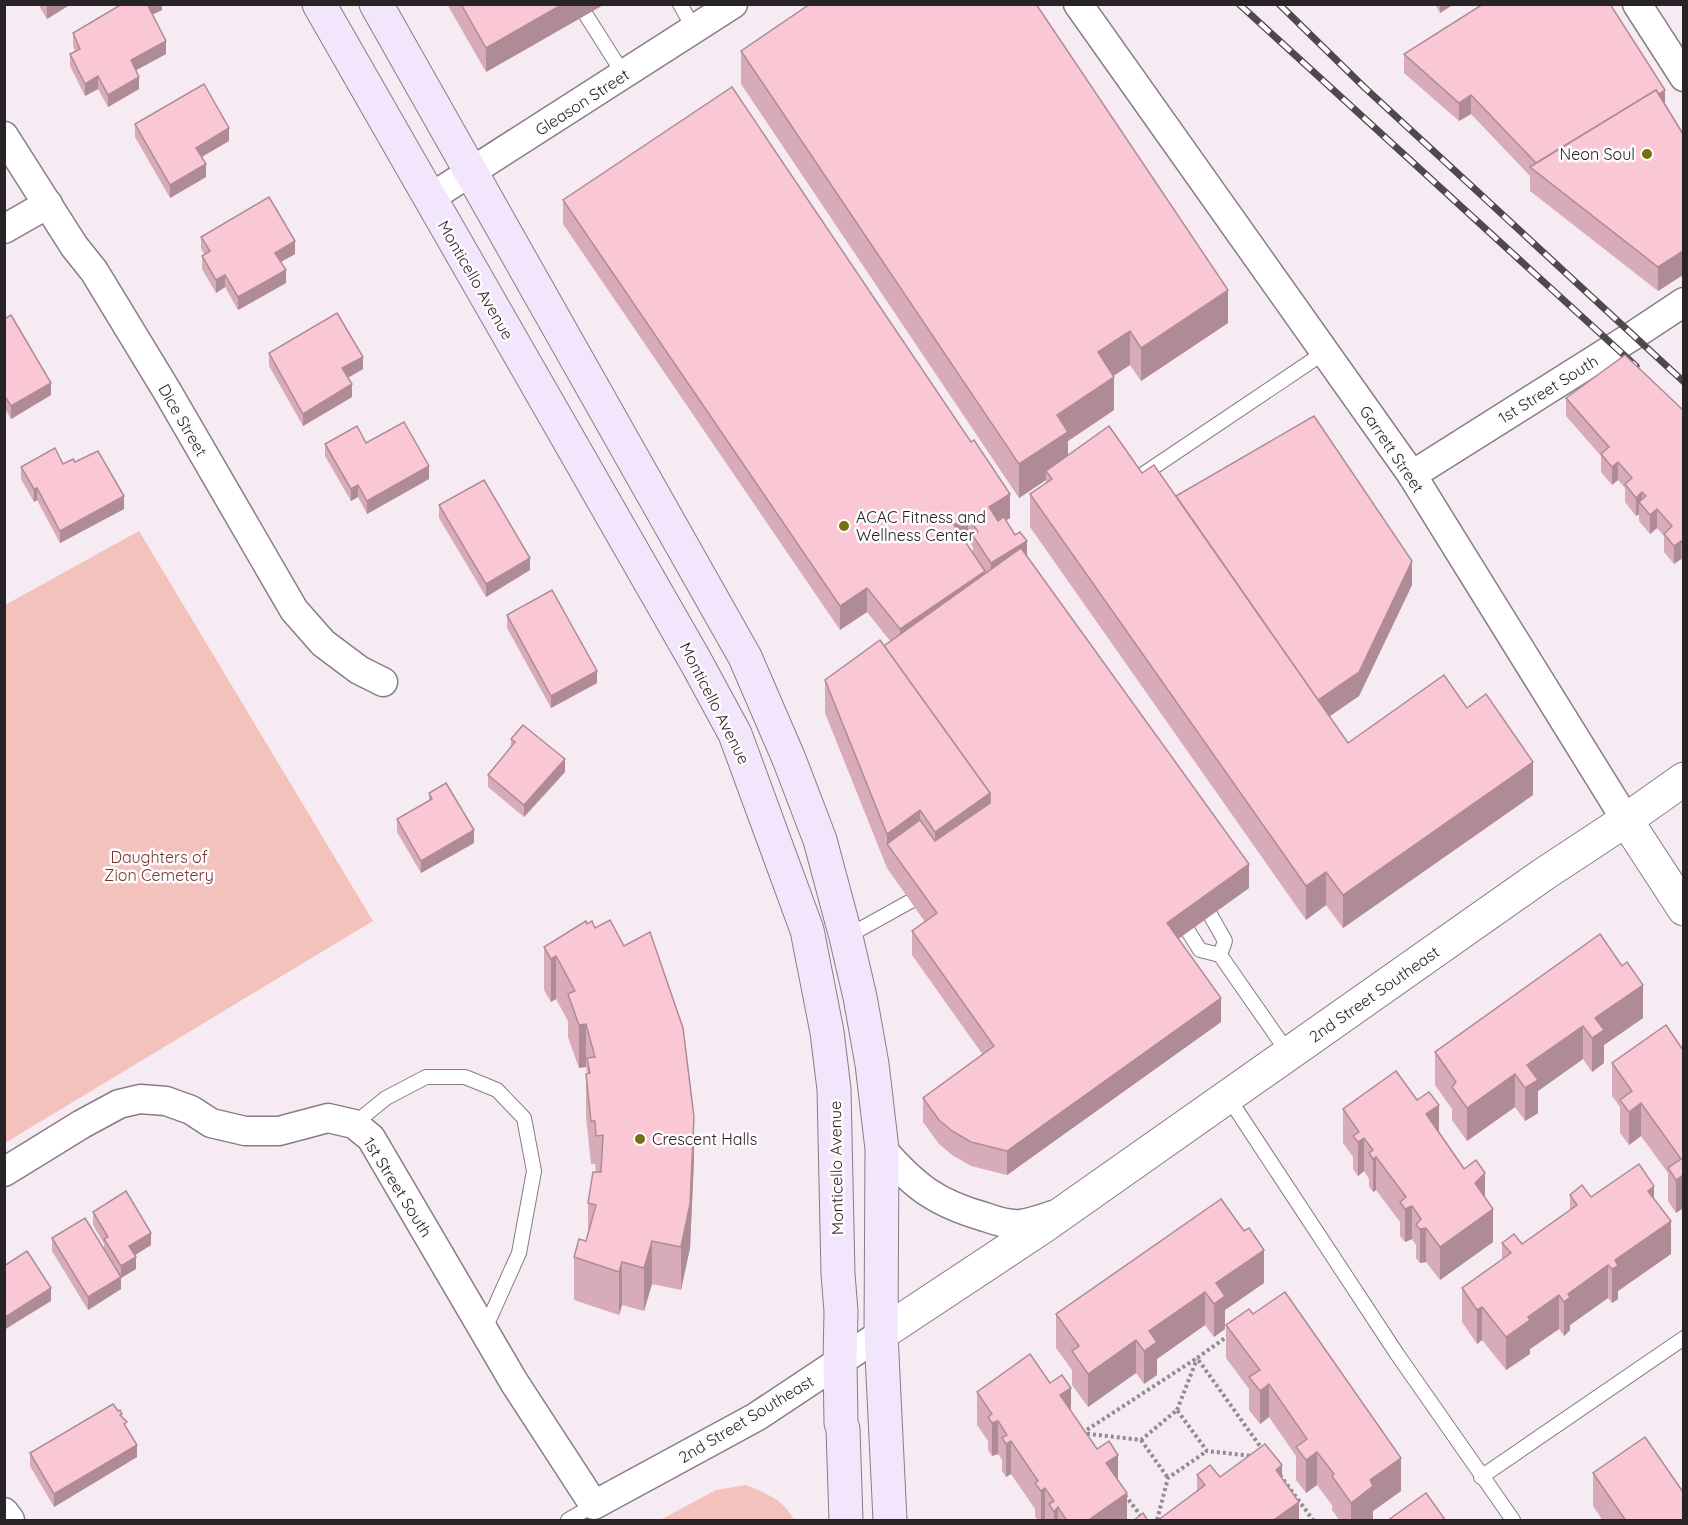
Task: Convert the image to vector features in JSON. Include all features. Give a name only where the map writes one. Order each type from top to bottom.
[{"type":"main road","name":"Monticello Avenue","points":[[319,4],[735,734],[807,930],[827,1032],[834,1089],[838,1274],[842,1311],[840,1361],[846,1521]]},
{"type":"main road","points":[[376,4],[745,657],[789,759],[820,840],[846,937],[872,1064],[882,1149],[881,1334],[890,1521]]},
{"type":"street","name":"Gleason Street","points":[[430,198],[733,4]]},
{"type":"street","name":"Garrett Street","points":[[1078,4],[1412,475],[1683,909]]},
{"type":"street","points":[[1637,4],[1683,77]]},
{"type":"street","name":"Dice Street","points":[[4,136],[74,246],[94,272],[294,610],[323,643],[359,670],[382,682]]},
{"type":"street","points":[[4,229],[48,204]]},
{"type":"street","name":"1st Street South","points":[[1412,475],[1683,302]]},
{"type":"street","name":"2nd Street Southeast","points":[[594,1505],[756,1417],[1066,1211],[1544,874],[1683,779]]},
{"type":"street","name":"1st Street South","points":[[4,1172],[118,1104],[140,1099],[166,1101],[191,1110],[211,1123],[245,1131],[279,1131],[328,1118],[354,1124],[371,1138],[484,1331]]},
{"type":"street","name":"2nd Street Southeast","points":[[882,1149],[902,1172],[924,1191],[946,1204],[972,1214],[995,1221],[1018,1224],[1037,1221],[1066,1211]]},
{"type":"street","points":[[484,1331],[514,1382],[594,1505]]},
{"type":"street","points":[[4,1512],[10,1521]]},
{"type":"lane","points":[[680,4],[694,29]]},
{"type":"lane","points":[[586,15],[624,75]]},
{"type":"lane","points":[[1145,473],[1325,352]]},
{"type":"lane","points":[[846,937],[911,901]]},
{"type":"lane","points":[[1220,955],[1289,1054]]},
{"type":"lane","points":[[354,1124],[386,1098],[426,1077],[465,1077],[497,1090],[524,1118],[534,1171],[519,1253],[484,1331]]},
{"type":"lane","points":[[1228,1097],[1397,1354],[1513,1521]]},
{"type":"lane","points":[[1481,1477],[1683,1338]]},
{"type":"lane","points":[[568,1521],[594,1505]]},
{"type":"path","points":[[1081,1433],[1236,1331]]},
{"type":"path","points":[[1081,1433],[1141,1440],[1177,1410],[1197,1358]]},
{"type":"path","points":[[1197,1358],[1268,1457]]},
{"type":"path","points":[[1177,1410],[1207,1451]]},
{"type":"path","points":[[1081,1433],[1088,1443]]},
{"type":"path","points":[[1141,1440],[1168,1478]]},
{"type":"path","points":[[1157,1521],[1168,1478],[1207,1451],[1258,1456]]},
{"type":"path","points":[[1274,1466],[1313,1521]]},
{"type":"path","points":[[1123,1491],[1144,1521]]},
{"type":"green space","name":"Daughters of Zion Cemetery","points":[[139,531],[373,921],[5,1143],[5,605]]},
{"type":"green space","points":[[746,1485],[780,1502],[794,1520],[660,1520],[716,1490]]},
{"type":"building","points":[[122,4],[147,4],[166,41],[131,60],[139,77],[108,95],[98,76],[85,84],[70,54],[80,49],[73,33]]},
{"type":"building","points":[[461,4],[563,4],[486,48]]},
{"type":"building","points":[[810,4],[1036,4],[1228,290],[1141,348],[1130,331],[1098,352],[1114,377],[1057,415],[1068,432],[1019,464],[741,51]]},
{"type":"building","points":[[1483,4],[1610,4],[1665,90],[1659,94],[1656,90],[1536,163],[1471,95],[1459,103],[1404,54]]},
{"type":"building","points":[[204,84],[229,128],[196,148],[206,164],[170,185],[135,124]]},
{"type":"building","points":[[732,87],[971,442],[974,440],[1010,494],[989,507],[998,521],[1004,517],[1015,535],[1020,532],[1027,541],[991,563],[973,536],[978,532],[968,516],[954,525],[985,571],[900,629],[867,588],[840,606],[563,200]]},
{"type":"building","points":[[1656,90],[1683,134],[1683,251],[1658,267],[1530,167]]},
{"type":"building","points":[[269,197],[295,241],[275,253],[286,270],[238,297],[225,275],[216,280],[202,256],[210,251],[201,237]]},
{"type":"building","points":[[337,313],[363,357],[342,368],[352,384],[303,414],[269,353]]},
{"type":"building","points":[[11,315],[51,383],[11,406],[4,395],[4,319]]},
{"type":"building","points":[[1625,355],[1683,410],[1683,544],[1681,541],[1674,546],[1664,534],[1672,526],[1657,509],[1650,515],[1639,502],[1646,496],[1642,492],[1636,498],[1625,484],[1632,478],[1618,462],[1612,467],[1601,454],[1609,447],[1566,398]]},
{"type":"building","points":[[1314,416],[1412,561],[1359,672],[1318,700],[1176,496]]},
{"type":"building","points":[[404,422],[429,466],[367,501],[358,485],[351,489],[325,444],[357,426],[366,443]]},
{"type":"building","points":[[1109,426],[1142,473],[1154,465],[1348,743],[1444,675],[1467,708],[1486,694],[1533,762],[1343,895],[1326,872],[1306,886],[1030,494],[1052,479],[1046,471]]},
{"type":"building","points":[[55,448],[63,464],[73,459],[75,462],[98,451],[124,496],[60,531],[37,488],[34,489],[21,467]]},
{"type":"building","points":[[484,480],[530,558],[486,584],[439,505]]},
{"type":"building","points":[[1021,548],[1249,864],[1167,923],[1221,998],[1007,1151],[971,1142],[952,1131],[939,1120],[923,1098],[994,1046],[912,931],[937,913],[887,844],[920,820],[935,841],[990,803],[990,793],[884,646]]},
{"type":"building","points":[[552,590],[597,671],[551,696],[507,615]]},
{"type":"building","points":[[880,640],[990,793],[935,832],[920,810],[887,834],[825,680]]},
{"type":"building","points":[[523,725],[565,759],[524,805],[488,775],[515,742],[511,739]]},
{"type":"building","points":[[446,783],[474,830],[421,861],[397,819],[432,799],[429,793]]},
{"type":"building","name":"Crescent Halls","points":[[610,920],[624,946],[650,932],[683,1028],[694,1117],[690,1204],[681,1247],[652,1241],[644,1268],[622,1262],[619,1272],[574,1257],[579,1239],[586,1241],[596,1205],[588,1203],[593,1172],[601,1172],[603,1135],[596,1136],[595,1121],[591,1121],[586,1074],[590,1073],[587,1058],[595,1057],[586,1024],[579,1025],[568,994],[575,991],[556,956],[551,959],[544,947],[586,921],[587,924],[592,921],[595,928]]},
{"type":"building","points":[[1600,934],[1622,966],[1627,962],[1643,985],[1595,1018],[1604,1030],[1592,1038],[1583,1026],[1527,1065],[1538,1080],[1525,1088],[1515,1074],[1467,1108],[1452,1087],[1456,1082],[1435,1052]]},
{"type":"building","points":[[1666,1025],[1683,1050],[1683,1175],[1676,1180],[1668,1168],[1681,1159],[1641,1103],[1629,1112],[1620,1100],[1632,1091],[1612,1063]]},
{"type":"building","points":[[1396,1071],[1417,1100],[1429,1092],[1439,1105],[1426,1114],[1464,1169],[1476,1160],[1485,1173],[1475,1183],[1493,1209],[1440,1247],[1426,1228],[1420,1229],[1416,1225],[1421,1219],[1412,1206],[1405,1209],[1400,1202],[1406,1197],[1376,1157],[1373,1159],[1369,1153],[1373,1150],[1364,1138],[1358,1142],[1353,1136],[1359,1132],[1343,1109]]},
{"type":"building","points":[[1639,1164],[1654,1186],[1648,1191],[1671,1221],[1615,1260],[1618,1266],[1612,1269],[1608,1265],[1568,1294],[1570,1297],[1564,1302],[1559,1295],[1528,1317],[1530,1320],[1506,1337],[1482,1307],[1477,1310],[1462,1288],[1511,1253],[1502,1243],[1514,1234],[1522,1244],[1577,1205],[1570,1195],[1582,1185],[1591,1197]]},
{"type":"building","points":[[126,1191],[151,1233],[129,1246],[136,1257],[121,1266],[104,1239],[108,1237],[93,1212]]},
{"type":"building","points":[[1221,1199],[1244,1231],[1249,1228],[1264,1250],[1216,1283],[1225,1296],[1214,1304],[1205,1292],[1149,1331],[1157,1342],[1144,1351],[1136,1340],[1088,1374],[1072,1351],[1079,1346],[1056,1314]]},
{"type":"building","points":[[85,1218],[121,1277],[88,1297],[52,1238]]},
{"type":"building","points":[[27,1251],[51,1288],[4,1318],[4,1266]]},
{"type":"building","points":[[1285,1292],[1401,1458],[1370,1480],[1373,1486],[1351,1503],[1332,1476],[1334,1474],[1317,1452],[1306,1460],[1296,1447],[1307,1439],[1269,1384],[1260,1391],[1249,1377],[1260,1370],[1226,1325],[1249,1309],[1253,1314]]},
{"type":"building","points":[[1030,1354],[1050,1383],[1062,1375],[1071,1388],[1060,1395],[1097,1449],[1109,1441],[1118,1455],[1106,1463],[1127,1493],[1087,1521],[1067,1521],[1058,1507],[1054,1512],[1049,1504],[1054,1501],[1045,1488],[1041,1491],[1035,1483],[1038,1481],[1011,1441],[1006,1444],[1002,1438],[1007,1435],[998,1421],[992,1423],[988,1417],[992,1414],[977,1392]]},
{"type":"building","points":[[113,1404],[118,1411],[120,1410],[122,1414],[120,1415],[127,1422],[124,1424],[137,1445],[54,1494],[30,1453]]},
{"type":"building","points":[[1645,1437],[1683,1492],[1683,1521],[1626,1521],[1593,1473]]},
{"type":"building","points":[[1265,1444],[1282,1465],[1276,1470],[1299,1502],[1272,1521],[1157,1521],[1205,1485],[1197,1475],[1210,1465],[1220,1477]]},
{"type":"building","points":[[1426,1493],[1446,1521],[1387,1521]]},
{"type":"building","points":[[1143,1513],[1148,1521],[1133,1521]]},
{"type":"railway","points":[[1239,4],[1636,366]]},
{"type":"railway","points":[[1279,4],[1364,87],[1684,382]]},
{"type":"place","name":"Neon Soul","points":[[1647,154]]},
{"type":"place","name":"ACAC Fitness and Wellness Center","points":[[844,526]]},
{"type":"place","name":"Crescent Halls","points":[[640,1139]]}]
